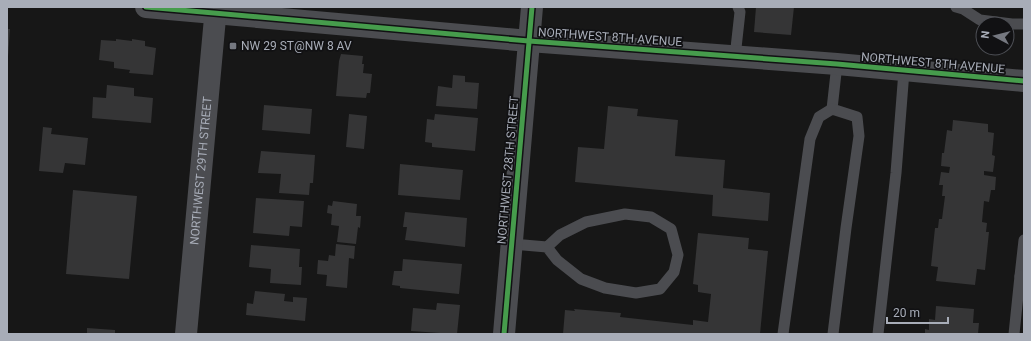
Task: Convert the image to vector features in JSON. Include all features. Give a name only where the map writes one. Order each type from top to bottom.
[{"type":"street","name":"NORTHWEST 8TH AVENUE","points":[[146,7],[216,10],[529,40],[837,64],[1024,81]]},
{"type":"street","name":"NORTHWEST 28TH STREET","points":[[504,334],[532,7]]},
{"type":"street","name":"NORTHWEST 29TH STREET","points":[[186,334],[216,10]]},
{"type":"lane","points":[[735,57],[740,12],[738,7]]},
{"type":"lane","points":[[956,7],[963,9],[980,20],[1024,24]]},
{"type":"lane","points":[[832,109],[837,64]]},
{"type":"lane","points":[[878,334],[896,173],[904,70]]},
{"type":"lane","points":[[783,334],[810,139],[819,117],[832,109],[857,117],[859,136],[833,334]]},
{"type":"lane","points":[[512,244],[547,247],[557,260],[580,279],[605,288],[636,293],[660,289],[674,272],[678,255],[671,230],[651,218],[625,214],[586,222],[560,235],[547,247]]},
{"type":"lane","points":[[1014,334],[1022,277],[1024,240]]},
{"type":"building","points":[[756,7],[794,7],[791,35],[754,32]]},
{"type":"building","points":[[7,29],[10,29],[8,57],[7,57]]},
{"type":"building","points":[[116,39],[145,41],[145,46],[156,48],[153,75],[129,73],[130,70],[114,68],[114,62],[99,60],[101,40],[116,41]]},
{"type":"building","points":[[341,54],[363,56],[363,73],[372,74],[370,93],[367,93],[366,98],[336,96]]},
{"type":"building","points":[[453,75],[465,76],[465,82],[479,83],[477,109],[436,106],[438,86],[452,88]]},
{"type":"building","points":[[107,85],[134,88],[134,96],[153,98],[151,123],[92,118],[93,97],[106,98]]},
{"type":"building","points":[[264,105],[312,109],[310,134],[262,130]]},
{"type":"building","points":[[608,106],[638,109],[637,116],[678,120],[675,156],[725,160],[723,188],[770,193],[768,221],[712,216],[713,195],[575,182],[578,147],[604,149]]},
{"type":"building","points":[[349,114],[367,116],[364,149],[346,147]]},
{"type":"building","points":[[435,114],[478,118],[475,151],[432,147],[432,143],[425,142],[427,119],[434,120]]},
{"type":"building","points":[[953,120],[988,124],[988,132],[994,133],[992,155],[995,156],[993,172],[984,171],[984,175],[996,177],[995,190],[991,190],[989,202],[984,201],[982,222],[987,223],[986,232],[989,232],[985,270],[977,269],[975,285],[936,281],[938,267],[931,266],[935,228],[938,228],[939,219],[942,219],[945,196],[942,196],[943,185],[939,185],[941,172],[949,173],[950,167],[941,166],[942,153],[944,153],[947,130],[952,131]]},
{"type":"building","points":[[43,127],[52,128],[51,134],[88,138],[85,165],[65,163],[63,173],[39,171]]},
{"type":"building","points":[[261,151],[315,155],[313,183],[310,183],[309,195],[279,193],[281,174],[258,173]]},
{"type":"building","points":[[400,164],[463,170],[460,200],[398,195]]},
{"type":"building","points":[[73,190],[137,196],[129,279],[66,274]]},
{"type":"building","points":[[256,198],[304,201],[302,227],[290,226],[289,236],[253,233]]},
{"type":"building","points":[[333,201],[357,204],[356,216],[361,216],[356,244],[337,242],[339,226],[331,225],[332,214],[327,213],[328,205],[332,206]]},
{"type":"building","points":[[405,212],[467,218],[465,247],[405,240],[407,227],[403,227]]},
{"type":"building","points":[[698,233],[749,238],[748,249],[768,251],[760,334],[563,334],[565,310],[575,311],[574,309],[621,313],[620,317],[693,325],[693,320],[708,322],[711,294],[698,292],[698,285],[693,284]]},
{"type":"building","points":[[336,244],[355,246],[354,259],[349,258],[347,288],[326,286],[327,275],[317,274],[318,260],[328,261],[329,255],[335,256]]},
{"type":"building","points":[[251,245],[300,249],[299,267],[302,267],[301,285],[270,283],[271,269],[249,267]]},
{"type":"building","points":[[403,259],[462,264],[459,294],[400,288],[400,286],[392,285],[394,271],[402,271]]},
{"type":"building","points":[[255,291],[285,294],[284,301],[293,302],[293,297],[307,298],[305,321],[246,315],[247,303],[253,304]]},
{"type":"building","points":[[437,303],[460,305],[457,334],[411,331],[413,308],[436,310]]},
{"type":"building","points":[[936,306],[974,309],[973,323],[979,323],[978,334],[925,334],[925,329],[929,330],[929,319],[935,320]]},
{"type":"building","points":[[87,328],[115,330],[115,334],[87,334]]},
{"type":"cycle path","points":[[146,7],[529,41],[837,64],[1024,81]]},
{"type":"cycle path","points":[[504,334],[532,7]]},
{"type":"place","name":"NW 29 ST@NW 8 AV","points":[[233,46]]}]
